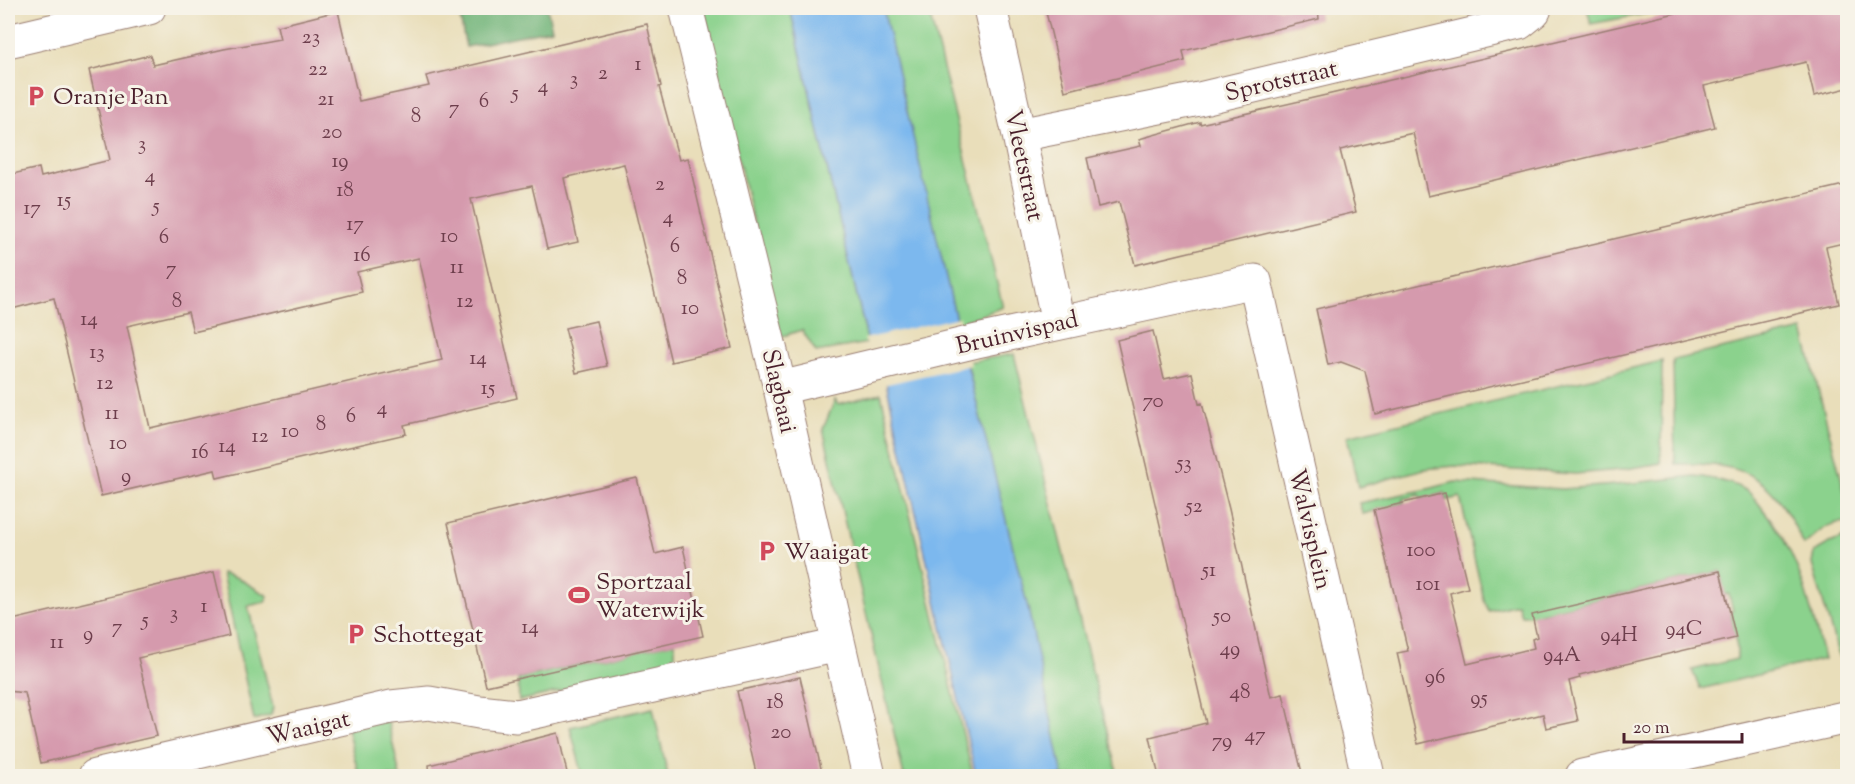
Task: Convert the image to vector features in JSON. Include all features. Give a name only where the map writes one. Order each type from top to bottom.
[{"type":"street","points":[[8,41],[149,8]]},
{"type":"street","name":"Slagbaai","points":[[686,8],[780,388],[869,777]]},
{"type":"street","name":"Vleetstraat","points":[[990,8],[1058,322]]},
{"type":"street","name":"Sprotstraat","points":[[1019,135],[1199,99],[1519,23],[1534,12],[1535,8]]},
{"type":"street","name":"Bruinvispad","points":[[780,388],[1058,322],[1255,280]]},
{"type":"street","name":"Walvisplein","points":[[1255,280],[1368,777]]},
{"type":"street","name":"Waaigat","points":[[95,777],[391,707],[429,703],[517,716],[839,645]]},
{"type":"street","points":[[1582,777],[1848,717]]},
{"type":"green space","points":[[458,8],[547,8],[552,29],[466,47]]},
{"type":"green space","points":[[703,8],[790,8],[868,343],[816,352],[802,330],[780,337]]},
{"type":"green space","points":[[881,8],[928,8],[1003,307],[957,324]]},
{"type":"green space","points":[[1587,8],[1676,8],[1591,24]]},
{"type":"green space","points":[[1803,330],[1848,505],[1847,523],[1829,526],[1804,545],[1785,510],[1772,492],[1748,474],[1721,466],[1675,464],[1673,360]]},
{"type":"green space","points":[[1014,354],[1118,776],[1063,776],[967,362]]},
{"type":"green space","points":[[1662,361],[1661,463],[1575,474],[1455,466],[1424,469],[1358,487],[1347,436]]},
{"type":"green space","points":[[881,394],[973,776],[904,776],[823,429],[835,400],[838,405]]},
{"type":"green space","points":[[1694,476],[1722,481],[1747,491],[1775,525],[1786,543],[1802,580],[1824,659],[1700,689],[1692,670],[1737,659],[1730,612],[1733,611],[1729,594],[1725,595],[1720,571],[1532,615],[1521,615],[1517,604],[1489,611],[1484,600],[1460,497],[1447,500],[1445,493],[1421,499],[1420,495],[1403,499],[1404,503],[1363,514],[1359,503],[1455,482],[1562,489]]},
{"type":"green space","points":[[1847,536],[1847,655],[1839,657],[1812,564],[1814,552]]},
{"type":"green space","points":[[222,573],[238,578],[268,596],[265,602],[248,606],[273,707],[271,715],[254,720]]},
{"type":"green space","points":[[675,642],[675,664],[519,701],[518,679]]},
{"type":"green space","points":[[653,708],[668,776],[583,776],[570,727]]},
{"type":"green space","points":[[387,718],[400,776],[359,776],[346,724]]},
{"type":"water","points":[[790,8],[883,8],[957,324],[1028,608],[1063,776],[976,776],[877,343],[868,343]]},
{"type":"pier","points":[[959,317],[971,365],[883,385],[874,346],[867,346],[864,339]]},
{"type":"building","points":[[1045,8],[1318,8],[1319,19],[1183,51],[1185,61],[1065,91]]},
{"type":"building","points":[[1697,8],[1844,8],[1848,22],[1848,88],[1814,96],[1806,62],[1704,86],[1715,127],[1428,196],[1413,133],[1340,150],[1356,212],[1135,265],[1119,202],[1098,207],[1087,158],[1141,146],[1139,139],[1200,122],[1200,124]]},
{"type":"building","points":[[338,11],[359,101],[429,86],[426,76],[647,24],[661,86],[659,87],[679,160],[688,158],[732,348],[671,362],[624,164],[564,178],[578,242],[547,249],[532,186],[471,199],[517,398],[404,425],[406,434],[217,478],[215,470],[101,496],[54,298],[8,310],[8,175],[39,168],[41,177],[110,160],[89,70],[150,55],[153,65],[280,39],[277,26]],"holes":[[[419,258],[442,360],[150,428],[127,326],[188,312],[193,332],[362,292],[357,272]]]},
{"type":"building","points":[[1848,184],[1848,242],[1826,247],[1839,304],[1375,414],[1365,371],[1341,362],[1328,365],[1316,309]]},
{"type":"building","points":[[596,321],[607,366],[576,373],[565,328]]},
{"type":"building","points":[[1153,331],[1164,379],[1192,373],[1229,509],[1271,697],[1283,694],[1303,777],[1159,777],[1150,737],[1206,723],[1117,340]]},
{"type":"building","name":"Sportzaal Waterwijk","points":[[637,478],[655,554],[683,547],[703,636],[486,686],[448,523]]},
{"type":"building","points":[[1445,493],[1468,588],[1450,593],[1467,664],[1534,648],[1532,639],[1537,637],[1532,615],[1720,571],[1736,638],[1579,675],[1580,678],[1569,681],[1578,721],[1546,728],[1543,714],[1418,744],[1397,653],[1408,651],[1374,510]]},
{"type":"building","points":[[214,572],[229,636],[138,658],[157,736],[41,763],[25,693],[8,691],[8,621]]},
{"type":"building","points":[[800,677],[823,777],[757,777],[737,691]]},
{"type":"building","points":[[558,733],[568,777],[430,777],[429,765]]},
{"type":"place","name":"Oranje Pan","points":[[36,96]]},
{"type":"place","name":"Waaigat","points":[[767,551]]},
{"type":"place","name":"Sportzaal Waterwijk","points":[[579,595]]},
{"type":"place","name":"Schottegat","points":[[356,634]]}]
